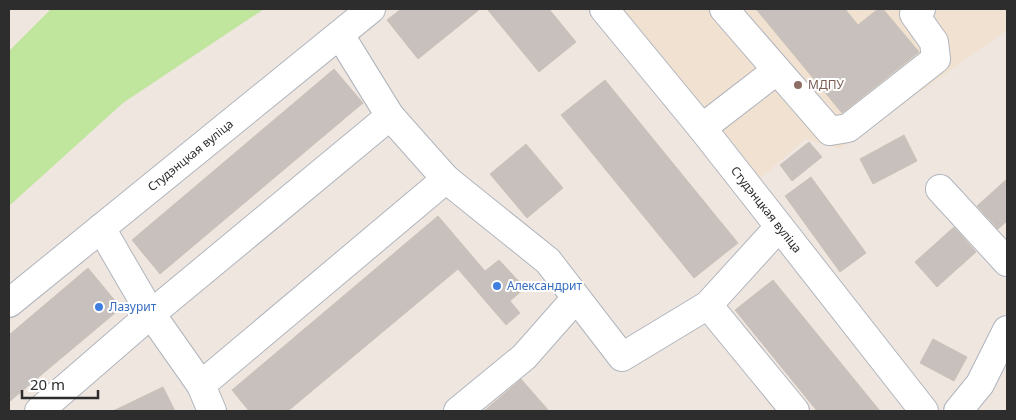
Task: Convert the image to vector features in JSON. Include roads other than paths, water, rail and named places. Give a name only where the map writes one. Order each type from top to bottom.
[{"type":"street","name":"Студэнцкая вуліца","points":[[9,303],[371,9]]},
{"type":"street","name":"Студэнцкая вуліца","points":[[604,9],[702,128],[924,411]]},
{"type":"street","points":[[724,9],[830,131],[848,128],[936,59],[934,42],[913,10]]},
{"type":"street","points":[[340,35],[390,116],[446,179],[548,261],[622,357],[708,305],[779,227]]},
{"type":"street","points":[[702,128],[776,71]]},
{"type":"street","points":[[39,411],[151,314],[390,116]]},
{"type":"street","points":[[201,385],[446,179]]},
{"type":"street","points":[[940,189],[1006,253]]},
{"type":"street","points":[[101,228],[151,314],[201,385],[212,411]]},
{"type":"street","points":[[458,411],[524,357],[576,298]]},
{"type":"street","points":[[708,305],[795,411]]},
{"type":"street","points":[[958,411],[980,384],[1007,330]]},
{"type":"place","name":"МДПУ","points":[[798,85]]},
{"type":"place","name":"Александрит","points":[[497,286]]},
{"type":"place","name":"Лазурит","points":[[99,307]]}]
